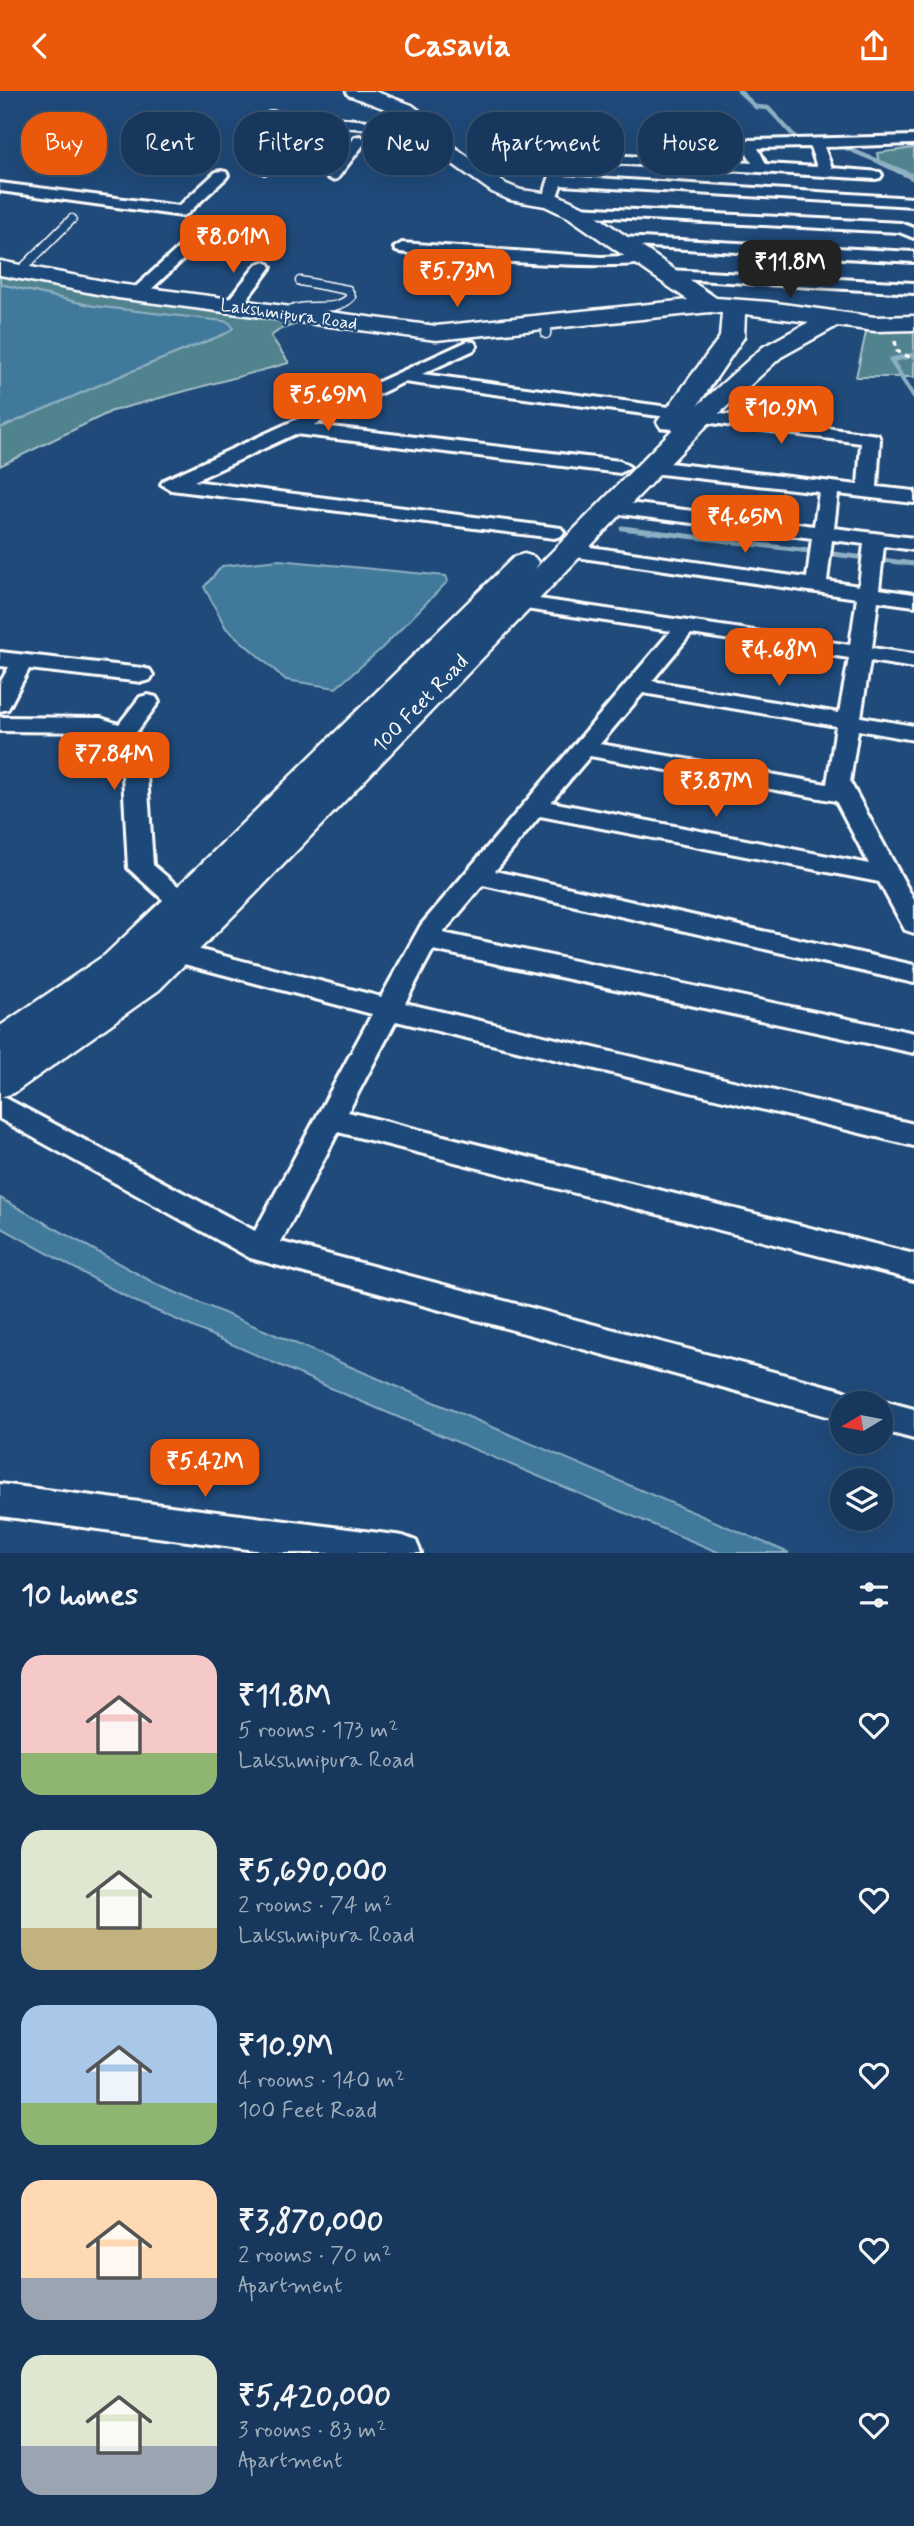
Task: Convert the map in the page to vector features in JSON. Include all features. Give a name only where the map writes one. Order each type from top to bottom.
[{"type":"main road","points":[[366,93],[406,112]]},
{"type":"main road","points":[[453,156],[499,188],[517,196],[552,190],[576,212],[645,260],[722,306]]},
{"type":"main road","name":"Lakshmipura Road","points":[[10,270],[137,294],[436,334],[551,328],[722,306],[834,318],[906,330]]},
{"type":"main road","name":"100 Feet Road","points":[[691,414],[732,337],[722,306]]},
{"type":"main road","name":"100 Feet Road","points":[[0,1046],[118,964],[562,541],[691,414],[772,352],[834,318]]},
{"type":"main road","name":"100 Feet Road","points":[[0,1083],[145,980],[174,952],[519,602],[562,541],[612,507],[636,467]]},
{"type":"street","points":[[332,176],[363,137]]},
{"type":"street","points":[[761,169],[749,144],[914,140]]},
{"type":"street","points":[[816,143],[826,173]]},
{"type":"street","points":[[875,176],[573,157],[566,160],[552,190],[914,202]]},
{"type":"street","points":[[0,187],[177,212],[186,209],[221,175]]},
{"type":"street","points":[[576,212],[901,227],[914,233]]},
{"type":"street","points":[[137,294],[212,225]]},
{"type":"street","points":[[621,242],[914,257]]},
{"type":"street","points":[[402,248],[601,262],[645,260]]},
{"type":"street","points":[[232,307],[263,267]]},
{"type":"street","points":[[668,275],[914,288]]},
{"type":"street","points":[[468,346],[171,484],[562,541],[816,586],[914,600]]},
{"type":"street","points":[[403,377],[871,439],[867,492]]},
{"type":"street","points":[[293,428],[914,497]]},
{"type":"street","points":[[816,586],[830,488]]},
{"type":"street","points":[[612,507],[914,544]]},
{"type":"street","points":[[875,539],[860,655],[838,782],[914,923]]},
{"type":"street","points":[[519,602],[914,661]]},
{"type":"street","points":[[261,1249],[426,939],[685,628]]},
{"type":"street","points":[[0,704],[11,661],[142,675]]},
{"type":"street","points":[[637,685],[914,733]]},
{"type":"street","points":[[123,734],[149,702]]},
{"type":"street","points":[[0,724],[101,725],[123,734]]},
{"type":"street","points":[[123,734],[135,775],[141,868],[182,903]]},
{"type":"street","points":[[584,748],[845,795]]},
{"type":"street","points":[[535,807],[889,876]]},
{"type":"street","points":[[477,875],[914,974]]},
{"type":"street","points":[[426,939],[914,1043]]},
{"type":"street","points":[[174,952],[389,1009],[914,1135]]},
{"type":"street","points":[[0,1106],[261,1249],[830,1402]]},
{"type":"street","points":[[330,1119],[914,1267]]},
{"type":"street","points":[[893,1418],[914,1424]]},
{"type":"street","points":[[0,1500],[403,1553]]},
{"type":"lane","points":[[10,270],[72,219]]},
{"type":"lane","points":[[284,314],[297,305],[339,307],[351,297],[348,290],[338,286],[300,281]]},
{"type":"path","points":[[906,330],[894,344],[897,351],[914,359]]},
{"type":"green space","points":[[914,148],[914,180],[879,163],[877,153]]},
{"type":"green space","points":[[0,273],[304,322],[281,329],[271,336],[289,363],[112,411],[0,466],[0,428],[227,333],[227,322],[93,306],[0,284]]},
{"type":"green space","points":[[914,327],[914,377],[856,377],[867,328]]},
{"type":"water","points":[[0,284],[93,306],[223,321],[230,323],[233,328],[227,333],[0,428]]},
{"type":"water","points":[[279,560],[446,576],[448,581],[381,649],[336,688],[286,680],[226,628],[204,587],[222,566]]},
{"type":"water","points":[[0,1198],[158,1285],[789,1553],[720,1553],[360,1401],[132,1300],[0,1227]]},
{"type":"waterway","points":[[739,91],[756,107],[768,108],[797,139],[806,139]]},
{"type":"waterway","points":[[834,143],[914,176]]},
{"type":"waterway","points":[[914,355],[891,360],[914,397]]},
{"type":"waterway","points":[[622,528],[914,564]]}]
